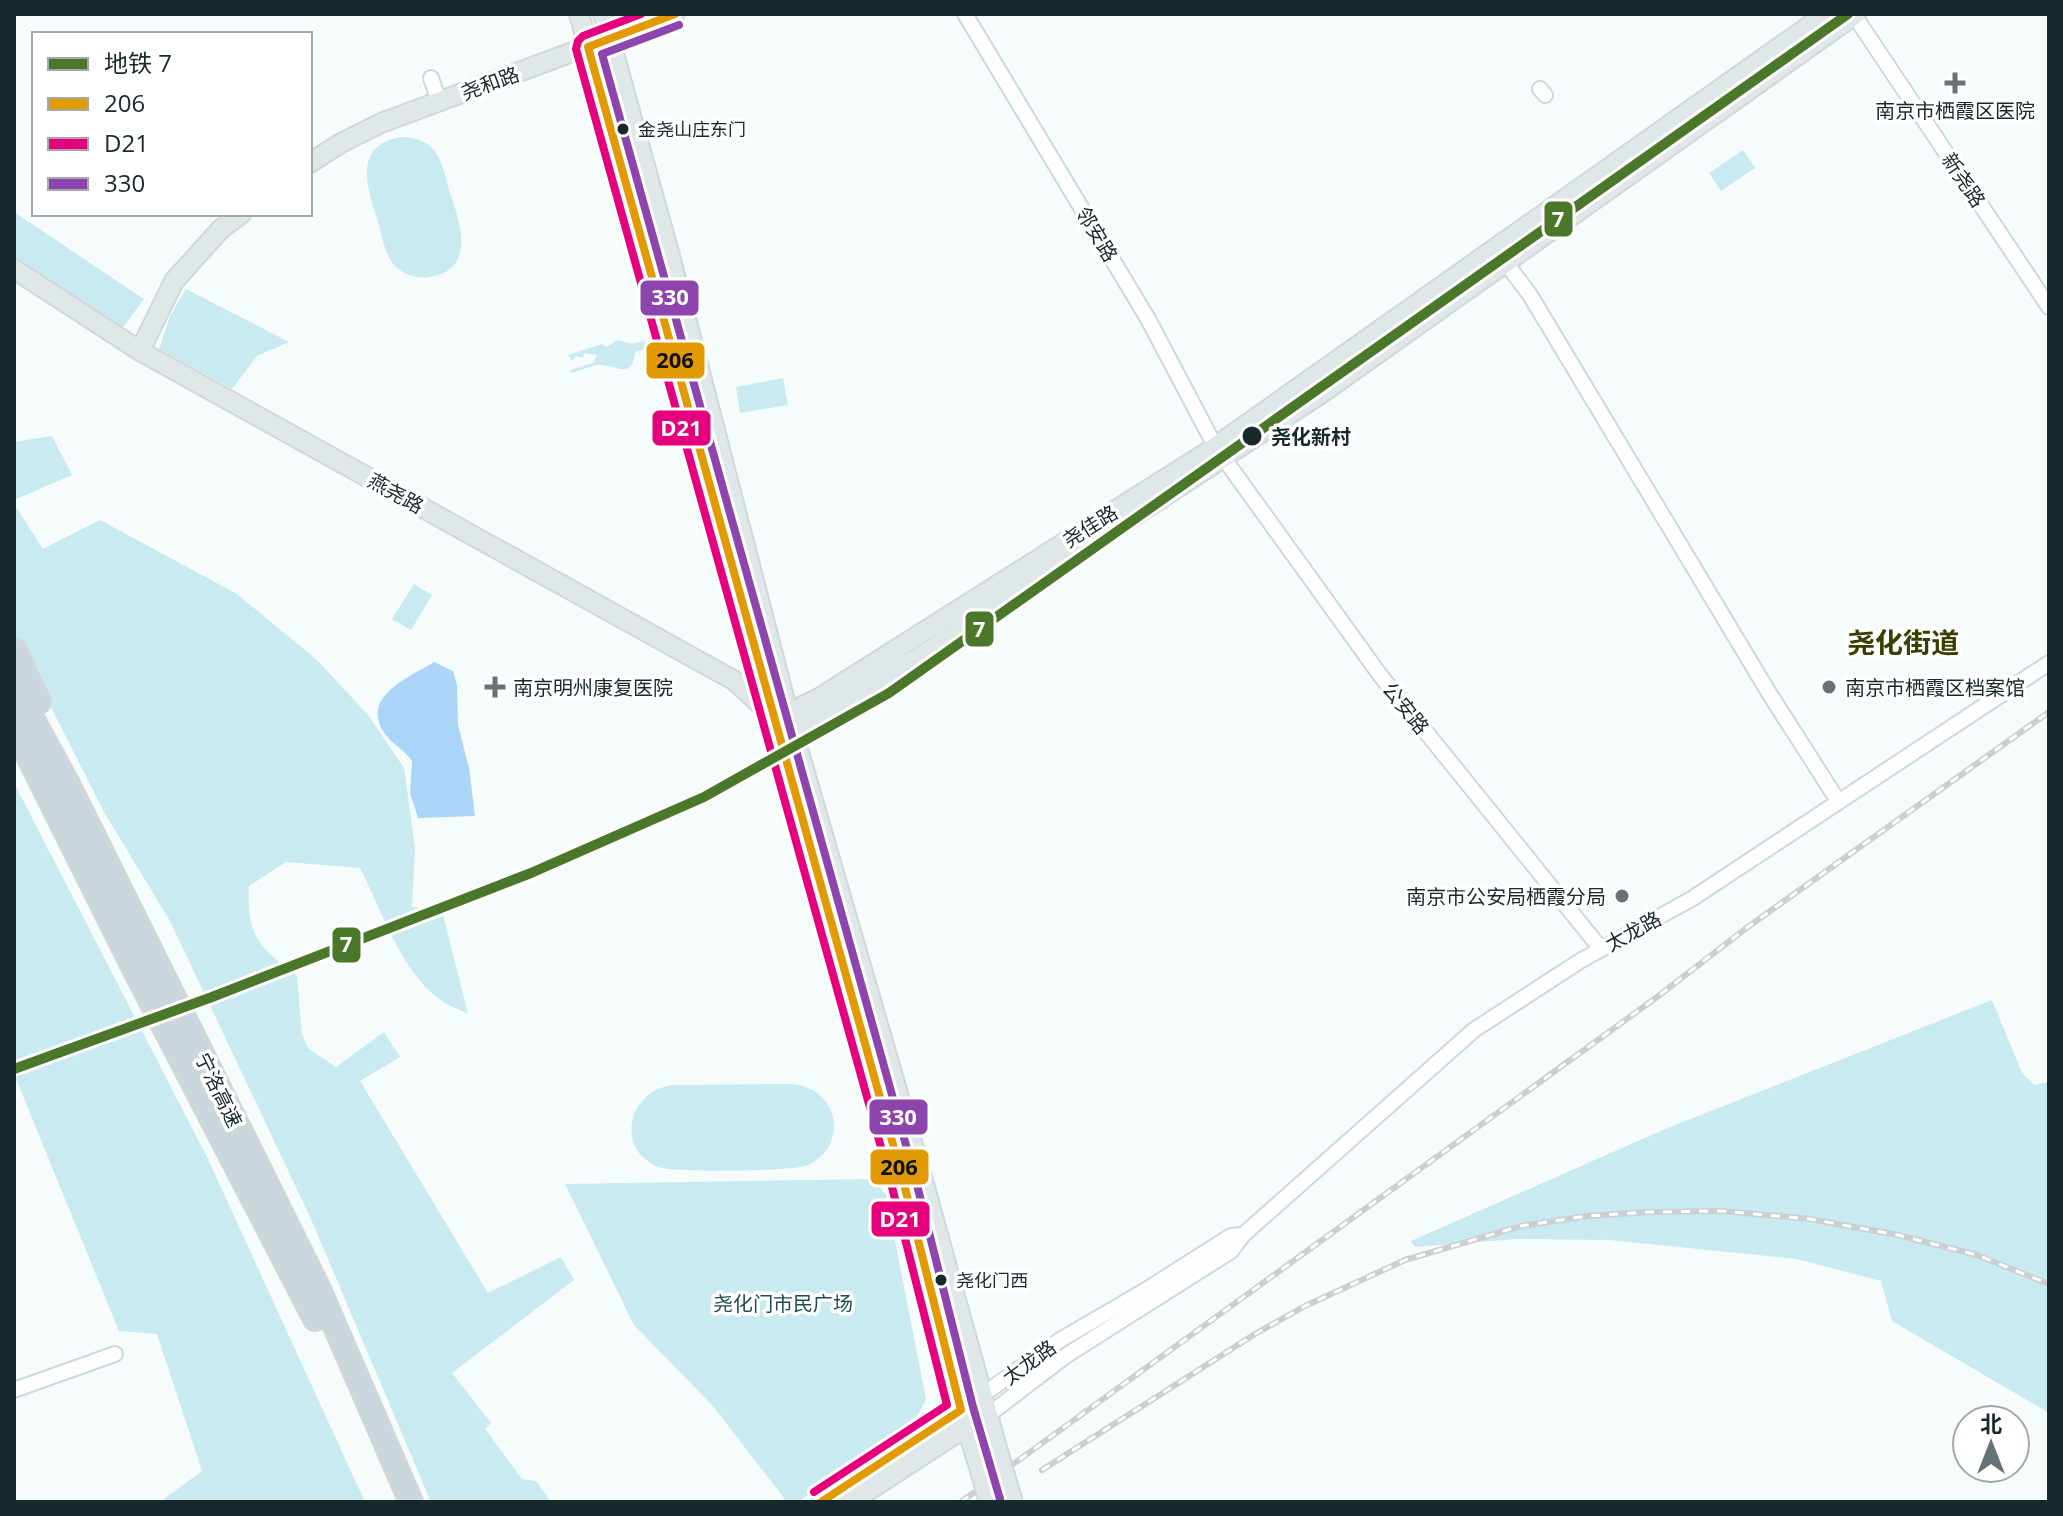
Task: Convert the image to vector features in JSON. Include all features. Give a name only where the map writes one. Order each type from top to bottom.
[{"type":"highway","points":[[14,650],[56,738],[106,862]]},
{"type":"highway","name":"宁洛高速","points":[[14,685],[68,784],[318,1287],[411,1502]]},
{"type":"highway","name":"宁洛高速","points":[[14,728],[132,965],[305,1296],[394,1502]]},
{"type":"highway","points":[[14,750],[60,843],[132,965]]},
{"type":"main road","points":[[579,14],[1013,1502]]},
{"type":"main road","points":[[603,14],[670,256],[783,720],[963,1419],[989,1502]]},
{"type":"main road","name":"尧和路","points":[[313,156],[381,123],[675,14]]},
{"type":"main road","name":"尧佳路","points":[[783,720],[916,659],[1219,452],[1826,14]]},
{"type":"main road","name":"尧佳路","points":[[1219,452],[1322,393],[1854,14]]},
{"type":"main road","points":[[140,351],[174,281],[221,229],[238,216]]},
{"type":"main road","name":"燕尧路","points":[[14,269],[140,351],[735,681],[783,720]]},
{"type":"main road","name":"太龙路","points":[[821,1502],[963,1419]]},
{"type":"main road","name":"太龙路","points":[[851,1502],[963,1419]]},
{"type":"street","name":"邻安路","points":[[965,14],[1148,319],[1219,452]]},
{"type":"street","name":"新尧路","points":[[1854,14],[2049,307]]},
{"type":"street","points":[[431,78],[439,101]]},
{"type":"street","points":[[1506,263],[1530,295],[1761,680],[1838,801]]},
{"type":"street","name":"公安路","points":[[1219,452],[1380,675],[1601,949]]},
{"type":"street","name":"太龙路","points":[[963,1419],[988,1415],[1067,1355],[1231,1251],[1243,1235],[1474,1030],[1601,949],[1693,898],[2049,663]]},
{"type":"street","name":"太龙路","points":[[963,1419],[983,1395],[1060,1340],[1231,1236],[1243,1235]]},
{"type":"street","points":[[14,1390],[115,1354]]},
{"type":"green space","points":[[401,137],[423,142],[437,155],[460,229],[460,254],[455,264],[445,272],[430,277],[408,274],[392,262],[384,246],[370,196],[369,159],[375,149],[385,142]]},
{"type":"green space","points":[[1743,150],[1755,168],[1721,191],[1709,173]]},
{"type":"green space","points":[[14,212],[144,299],[121,330],[14,263]]},
{"type":"green space","points":[[186,289],[289,342],[257,356],[232,389],[159,349],[170,316]]},
{"type":"green space","points":[[618,340],[632,344],[644,341],[646,349],[635,352],[634,361],[627,369],[599,365],[572,373],[570,370],[593,363],[597,355],[584,353],[583,358],[576,356],[572,361],[568,355],[602,344],[607,347]]},
{"type":"green space","points":[[783,378],[788,405],[740,413],[736,387]]},
{"type":"green space","points":[[52,436],[72,475],[14,500],[14,442]]},
{"type":"green space","points":[[14,504],[43,549],[100,520],[237,594],[317,660],[368,715],[404,768],[415,848],[412,907],[442,911],[468,1014],[439,999],[411,969],[360,868],[286,862],[249,886],[250,917],[264,948],[297,976],[302,1034],[308,1048],[336,1067],[384,1032],[400,1057],[360,1081],[488,1293],[561,1257],[574,1280],[452,1373],[491,1423],[485,1429],[522,1479],[536,1481],[551,1502],[431,1502],[311,1219],[170,921],[104,812],[14,634]]},
{"type":"green space","points":[[414,584],[432,595],[411,630],[392,619]]},
{"type":"green space","points":[[14,783],[207,1157],[365,1502],[160,1502],[202,1471],[157,1334],[119,1331],[14,1074]]},
{"type":"green space","points":[[1992,1000],[2022,1073],[2034,1085],[2049,1082],[2049,1413],[1892,1321],[1881,1281],[1797,1259],[1609,1240],[1516,1239],[1415,1247],[1411,1241],[1665,1129]]},
{"type":"green space","points":[[790,1084],[807,1087],[820,1095],[833,1118],[834,1132],[829,1145],[820,1157],[806,1166],[731,1171],[669,1169],[645,1159],[636,1148],[632,1122],[637,1109],[658,1089],[673,1085]]},
{"type":"green space","name":"尧化门市民广场","points":[[873,1179],[886,1195],[926,1399],[918,1415],[798,1502],[787,1502],[713,1406],[634,1325],[565,1184]]},
{"type":"water","points":[[434,662],[453,671],[457,685],[458,725],[469,768],[475,816],[418,818],[410,793],[412,761],[388,738],[379,721],[378,709],[390,690]]},
{"type":"railway","points":[[961,1502],[1653,1000],[1745,929],[2049,712]]},
{"type":"railway","points":[[1042,1470],[1255,1334],[1305,1306],[1405,1260],[1521,1226],[1587,1216],[1649,1212],[1722,1211],[1810,1219],[1898,1235],[1977,1255],[2049,1284]]},
{"type":"metro line","name":"7","points":[[14,1069],[212,997],[531,873],[704,797],[889,693],[1848,14]]},
{"type":"transit line","name":"D21","points":[[641,14],[583,36],[576,49],[892,1187],[947,1405],[814,1492]]},
{"type":"transit line","name":"206","points":[[675,14],[588,47],[904,1184],[961,1410],[821,1502]]},
{"type":"transit line","name":"330","points":[[679,25],[602,54],[916,1181],[973,1407],[1000,1499]]},
{"type":"place","name":"南京市栖霞区医院","points":[[1955,83]]},
{"type":"place","name":"金尧山庄东门","points":[[623,129]]},
{"type":"place","name":"尧化新村","points":[[1252,436]]},
{"type":"place","name":"南京明州康复医院","points":[[495,687]]},
{"type":"place","name":"南京市栖霞区档案馆","points":[[1829,687]]},
{"type":"place","name":"南京市公安局栖霞分局","points":[[1622,896]]},
{"type":"place","name":"尧化门西","points":[[941,1280]]},
{"type":"district","name":"尧化街道","points":[[1903,642]]}]
